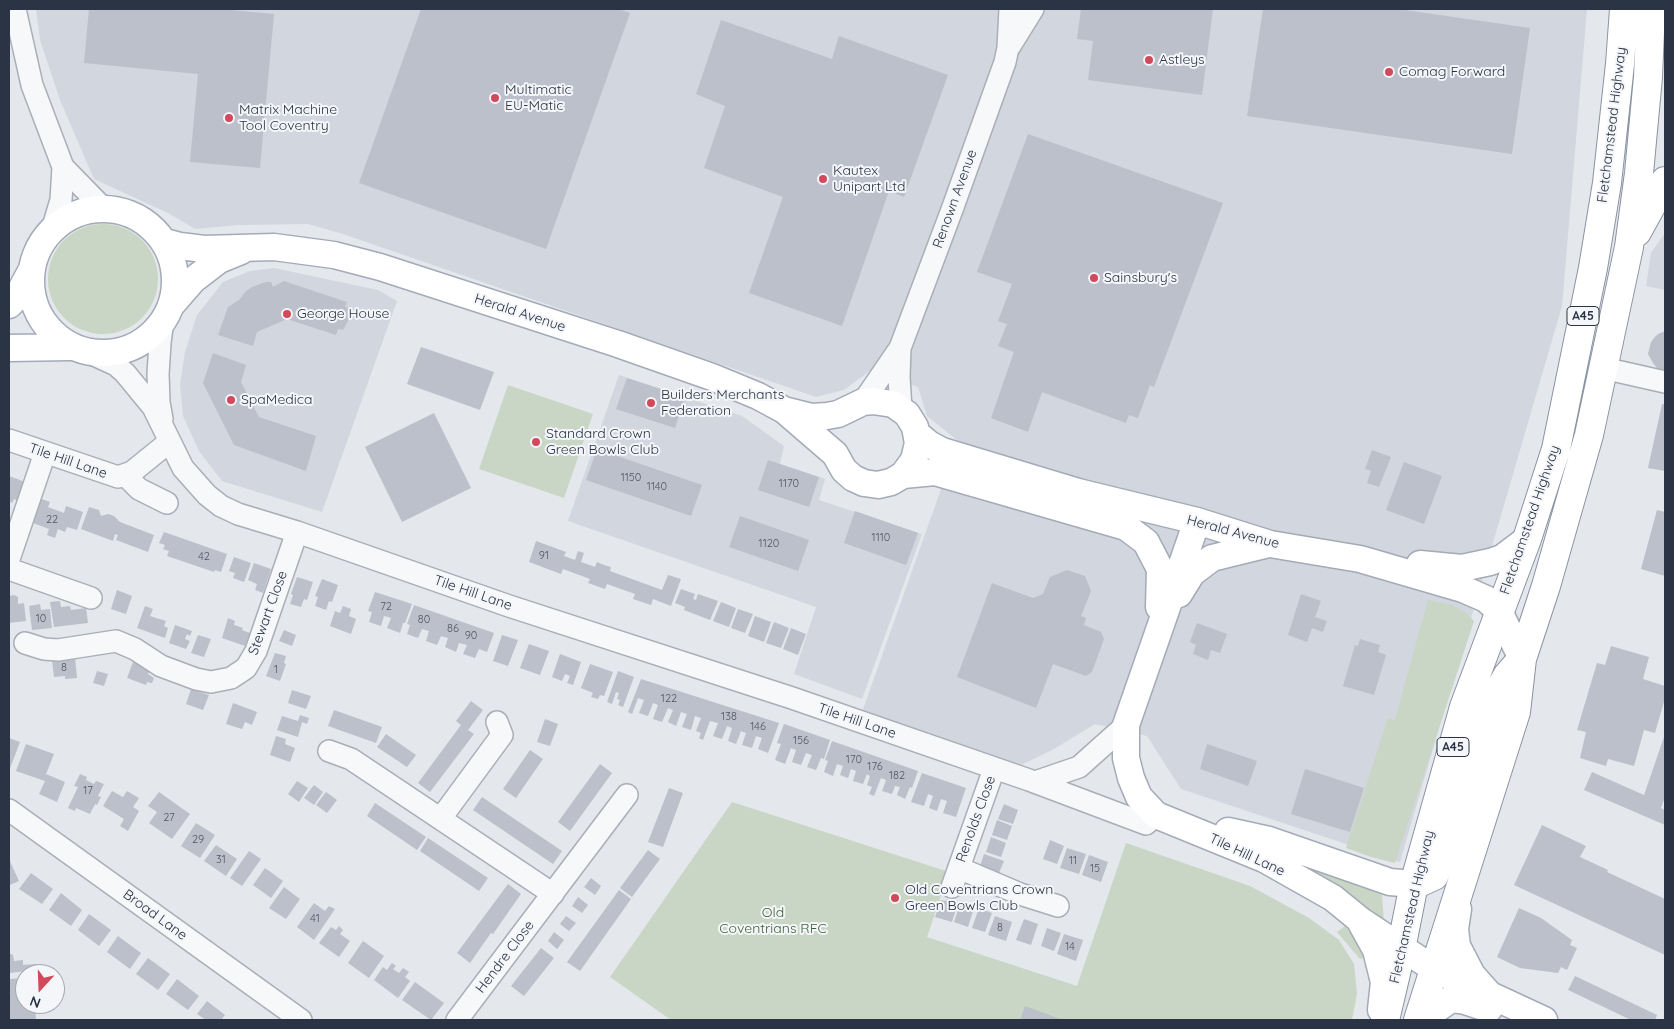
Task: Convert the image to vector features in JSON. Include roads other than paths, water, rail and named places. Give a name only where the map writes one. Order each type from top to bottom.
[{"type":"highway","name":"Fletchamstead Highway","points":[[1385,1020],[1414,884],[1464,707],[1527,538],[1556,449],[1593,268],[1607,183],[1624,9]]},
{"type":"highway","name":"Fletchamstead Highway","points":[[1418,1020],[1516,712],[1522,659],[1546,586],[1589,435],[1629,247],[1639,173],[1648,77],[1651,9]]},
{"type":"highway","points":[[1629,247],[1665,181]]},
{"type":"highway","points":[[1414,884],[1426,881],[1434,876],[1493,701],[1507,676],[1522,659]]},
{"type":"main road","points":[[9,305],[17,297],[31,272],[39,250],[52,230],[68,217],[85,210],[103,208],[119,211],[134,217],[155,230],[165,242],[172,255],[176,278],[168,311],[150,336],[122,351],[107,355],[81,351],[56,338],[40,315],[32,291],[31,272]]},
{"type":"main road","name":"Herald Avenue","points":[[165,242],[204,249],[274,246],[334,255],[380,267],[618,344],[712,377],[758,396],[784,410],[835,454],[844,470],[853,478],[864,483],[878,484],[891,482],[903,475],[934,472],[1126,527],[1146,542],[1160,569],[1158,629]]},
{"type":"main road","name":"Herald Avenue","points":[[168,311],[193,280],[219,260],[248,248]]},
{"type":"main road","name":"Tile Hill Lane","points":[[9,348],[81,351]]},
{"type":"main road","name":"Herald Avenue","points":[[784,410],[812,417],[838,414],[856,406],[883,402],[893,404],[901,409],[911,420],[917,434],[929,444],[962,458],[1078,492],[1197,521],[1270,544],[1360,559],[1463,589],[1486,599],[1499,612],[1522,659]]},
{"type":"main road","points":[[835,454],[836,430],[841,419],[856,406]]},
{"type":"main road","points":[[903,475],[917,452],[917,434]]},
{"type":"main road","points":[[1197,521],[1158,629],[1126,726],[1126,758],[1131,778],[1151,819],[1269,840],[1390,882],[1414,884]]},
{"type":"main road","points":[[1360,559],[1462,568],[1502,558],[1527,538]]},
{"type":"main road","points":[[1158,629],[1192,573],[1212,558],[1270,544]]},
{"type":"main road","name":"Tile Hill Lane","points":[[1151,819],[1264,860],[1333,898],[1360,920],[1434,969],[1541,1019]]},
{"type":"main road","points":[[1465,872],[1455,929],[1457,946],[1472,975],[1493,998]]},
{"type":"main road","points":[[1360,920],[1376,950],[1384,982],[1380,1020]]},
{"type":"main road","name":"Tile Hill Lane","points":[[1427,1020],[1431,1013],[1451,999],[1464,1001],[1504,1014],[1541,1019]]},
{"type":"street","points":[[15,9],[32,85],[63,167],[103,208]]},
{"type":"street","name":"Renown Avenue","points":[[856,406],[900,348],[953,208],[1005,62],[1008,48],[1010,9]]},
{"type":"street","name":"Renown Avenue","points":[[1008,48],[1033,9]]},
{"type":"street","points":[[52,230],[61,200],[63,167]]},
{"type":"street","name":"Tile Hill Lane","points":[[167,436],[159,402],[158,380],[160,343],[168,311]]},
{"type":"street","name":"Renown Avenue","points":[[900,348],[901,409]]},
{"type":"street","name":"Tile Hill Lane","points":[[81,351],[116,365],[125,373],[153,407],[187,473],[201,489],[221,506],[238,514],[297,532],[509,606],[792,698],[994,769],[1151,819]]},
{"type":"street","points":[[1604,368],[1665,382]]},
{"type":"street","name":"Tile Hill Lane","points":[[9,440],[118,477],[128,474],[167,436]]},
{"type":"street","points":[[9,559],[45,453]]},
{"type":"street","name":"Tile Hill Lane","points":[[128,474],[130,480],[139,488],[167,504]]},
{"type":"street","name":"Stewart Close","points":[[25,643],[44,649],[58,650],[116,641],[128,644],[168,670],[203,681],[226,680],[246,668],[256,651],[297,532]]},
{"type":"street","points":[[9,569],[91,598]]},
{"type":"street","points":[[1035,782],[1079,766],[1126,726]]},
{"type":"street","points":[[442,818],[505,730]]},
{"type":"street","points":[[337,759],[442,818],[553,894]]},
{"type":"street","name":"Renolds Close","points":[[994,769],[955,878],[1037,892],[1058,906]]},
{"type":"street","name":"Hendre Close","points":[[457,1020],[553,894],[607,837],[627,795]]},
{"type":"street","name":"Broad Lane","points":[[9,810],[301,1020]]},
{"type":"place","name":"Astleys","points":[[1149,60]]},
{"type":"place","name":"Comag Forward","points":[[1389,72]]},
{"type":"place","name":"Multimatic EU-Matic","points":[[495,98]]},
{"type":"place","name":"Matrix Machine Tool Coventry","points":[[229,118]]},
{"type":"place","name":"Kautex Unipart Ltd","points":[[823,179]]},
{"type":"place","name":"Sainsbury's","points":[[1094,278]]},
{"type":"place","name":"George House","points":[[287,314]]},
{"type":"place","name":"SpaMedica","points":[[231,400]]},
{"type":"place","name":"Builders Merchants Federation","points":[[651,403]]},
{"type":"place","name":"Standard Crown Green Bowls Club","points":[[536,442]]},
{"type":"place","name":"Old Coventrians Crown Green Bowls Club","points":[[895,898]]},
{"type":"park label","name":"Old Coventrians RFC","points":[[773,922]]}]
